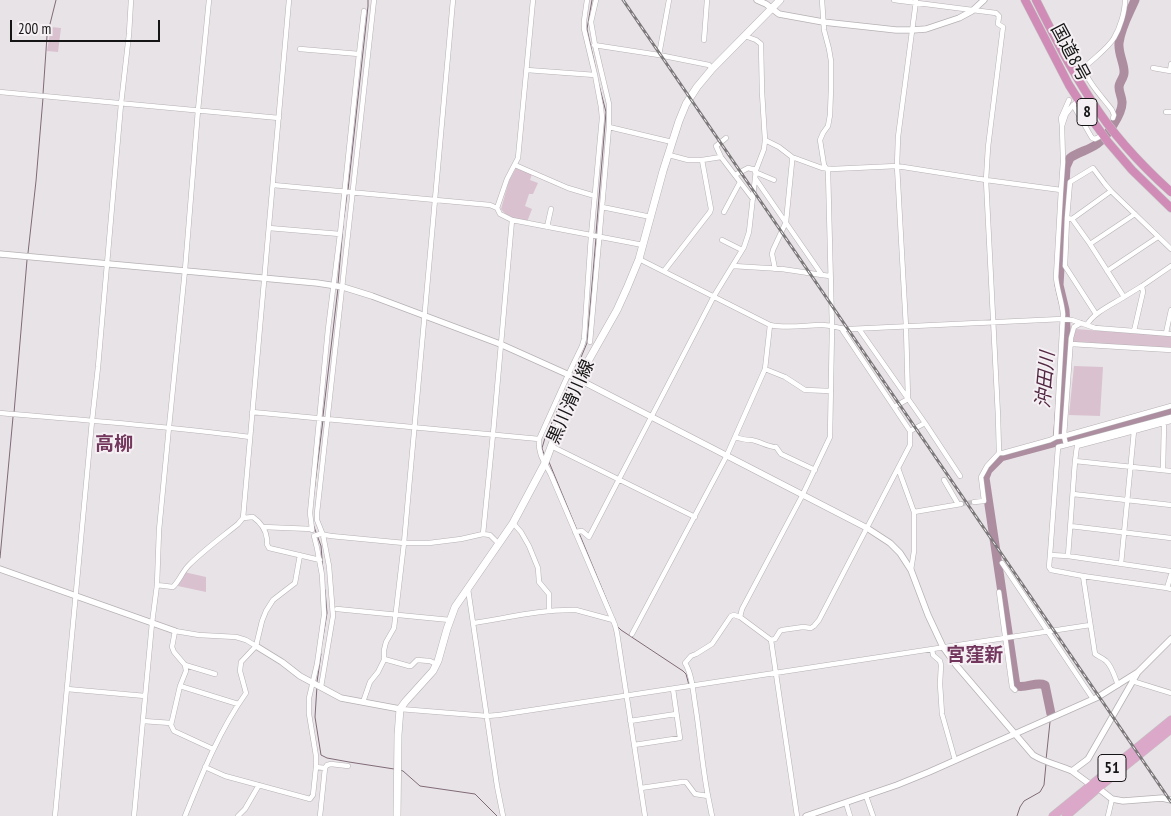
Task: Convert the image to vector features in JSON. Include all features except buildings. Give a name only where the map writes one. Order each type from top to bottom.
[{"type":"highway","name":"国道8号","points":[[1025,0],[1069,85],[1076,103],[1132,170],[1171,208]]},
{"type":"highway","name":"国道8号","points":[[1036,0],[1091,100],[1135,157],[1171,192]]},
{"type":"main road","name":"黒川滑川線","points":[[400,709],[433,671],[455,607],[513,523],[546,464],[551,446],[578,380],[628,288],[686,104],[712,69],[780,0]]},
{"type":"main road","points":[[397,816],[400,709]]},
{"type":"main road","name":"51","points":[[1066,816],[1094,787],[1171,720]]},
{"type":"main road","name":"51","points":[[1053,816],[1171,729]]},
{"type":"street","points":[[55,816],[129,34],[130,0]]},
{"type":"street","points":[[134,816],[157,585],[159,530],[168,428],[210,0]]},
{"type":"street","points":[[157,585],[173,587],[178,582],[182,572],[191,563],[243,518],[289,0]]},
{"type":"street","points":[[205,767],[225,776],[310,799],[313,795],[316,767],[309,714],[309,698],[314,683],[324,615],[317,513],[374,0]]},
{"type":"street","points":[[363,702],[370,682],[378,672],[384,659],[386,642],[394,628],[404,544],[454,0]]},
{"type":"street","points":[[497,208],[507,179],[518,158],[533,0]]},
{"type":"street","points":[[588,0],[584,29],[595,75],[602,118],[584,339],[539,439],[538,449],[576,532],[617,633],[645,816]]},
{"type":"street","points":[[590,342],[610,126],[609,104],[591,22],[596,0]]},
{"type":"street","points":[[659,54],[669,0]]},
{"type":"street","points":[[704,40],[707,0]]},
{"type":"street","points":[[757,0],[766,4],[778,14],[823,22],[896,30],[926,29],[944,24],[972,11],[984,0]]},
{"type":"street","points":[[740,617],[742,609],[802,496],[830,437],[832,327],[828,172],[820,140],[828,126],[830,116],[831,61],[824,30],[822,0]]},
{"type":"street","points":[[894,0],[916,1],[972,11],[996,13],[999,16],[998,24],[1003,27],[988,147],[986,180],[999,453]]},
{"type":"street","points":[[1076,74],[1113,41],[1121,21],[1125,0]]},
{"type":"street","points":[[908,399],[897,166],[898,137],[916,1]]},
{"type":"street","points":[[321,687],[332,616],[329,566],[318,535],[312,529],[310,513],[364,11]]},
{"type":"street","points":[[361,36],[370,37]]},
{"type":"street","points":[[576,532],[582,531],[589,537],[714,296],[742,250],[749,232],[755,173],[764,149],[765,140],[761,44],[745,36]]},
{"type":"street","points":[[588,47],[595,45],[659,54],[709,65],[712,69]]},
{"type":"street","points":[[300,49],[359,54]]},
{"type":"street","points":[[1154,68],[1170,71],[1171,64]]},
{"type":"street","points":[[1084,67],[1090,80],[1112,110],[1113,118]]},
{"type":"street","points":[[527,70],[595,75]]},
{"type":"street","points":[[0,92],[279,118]]},
{"type":"street","points":[[1056,437],[1063,308],[1056,277],[1063,162],[1061,118],[1069,100]]},
{"type":"street","points":[[1062,126],[1066,114],[1076,103],[1092,138],[1096,139],[1099,137]]},
{"type":"street","points":[[610,126],[673,142]]},
{"type":"street","points":[[726,138],[716,146],[752,199]]},
{"type":"street","points":[[765,140],[779,147],[792,157],[826,169],[897,166],[1061,190]]},
{"type":"street","points":[[669,156],[688,160],[722,157]]},
{"type":"street","points":[[775,268],[772,254],[786,222],[792,157]]},
{"type":"street","points":[[664,271],[710,212],[702,160]]},
{"type":"street","points":[[515,165],[568,188],[595,196]]},
{"type":"street","points":[[735,175],[748,168],[755,173],[774,180]]},
{"type":"street","points":[[1096,314],[1065,266],[1070,218],[1070,182],[1093,168],[1105,184],[1171,249]]},
{"type":"street","points":[[755,173],[822,275]]},
{"type":"street","points":[[724,212],[740,182]]},
{"type":"street","points":[[273,185],[490,205],[497,208],[500,214],[512,220],[643,245]]},
{"type":"street","points":[[1070,218],[1112,191]]},
{"type":"street","points":[[602,207],[651,217]]},
{"type":"street","points":[[547,227],[551,209]]},
{"type":"street","points":[[1090,244],[1135,214]]},
{"type":"street","points":[[1070,218],[1090,244],[1124,297]]},
{"type":"street","points":[[483,534],[512,220]]},
{"type":"street","points":[[269,228],[340,234]]},
{"type":"street","points":[[1107,271],[1158,237]]},
{"type":"street","points":[[722,240],[742,250]]},
{"type":"street","points":[[0,254],[334,285],[372,296],[500,344],[568,375],[867,528],[890,543],[900,553],[911,570],[928,615],[943,647],[956,666],[1029,751],[1045,762],[1062,766],[1072,771],[1112,798],[1123,801],[1162,798],[1171,800]]},
{"type":"street","points":[[639,258],[770,325],[780,327],[825,325],[859,329],[1062,318],[1095,328],[1169,333],[1171,310]]},
{"type":"street","points":[[733,266],[775,268],[830,276]]},
{"type":"street","points":[[1087,325],[1096,314],[1171,266]]},
{"type":"street","points":[[1134,331],[1143,292],[1142,286]]},
{"type":"street","points":[[1066,445],[1064,436],[1071,338],[1074,327],[1081,323]]},
{"type":"street","points":[[632,634],[695,517],[735,437],[765,369],[770,325]]},
{"type":"street","points":[[771,640],[775,639],[782,630],[803,627],[811,628],[816,624],[910,445],[910,431],[840,328]]},
{"type":"street","points":[[859,329],[960,476]]},
{"type":"street","points":[[1071,344],[1171,350]]},
{"type":"street","points":[[765,369],[784,377],[805,390],[831,391]]},
{"type":"street","points":[[894,407],[908,399]]},
{"type":"street","points":[[974,502],[984,501],[981,477],[987,466],[999,453],[1171,406]]},
{"type":"street","points":[[252,412],[539,439]]},
{"type":"street","points":[[0,413],[250,437]]},
{"type":"street","points":[[1057,416],[1065,418]]},
{"type":"street","points":[[1050,555],[1068,556],[1171,572],[1169,589],[1051,570],[1049,566],[1058,447],[1171,416]]},
{"type":"street","points":[[1068,556],[1077,446],[1171,421]]},
{"type":"street","points":[[910,431],[925,423]]},
{"type":"street","points":[[1163,470],[1164,423]]},
{"type":"street","points":[[1121,564],[1134,431]]},
{"type":"street","points":[[735,437],[745,441],[754,441],[776,447],[781,454],[815,470]]},
{"type":"street","points":[[551,446],[695,517]]},
{"type":"street","points":[[1075,461],[1171,471]]},
{"type":"street","points":[[898,468],[914,512],[914,551],[911,570]]},
{"type":"street","points":[[914,512],[960,504],[944,480]]},
{"type":"street","points":[[1073,494],[1171,505]]},
{"type":"street","points":[[243,518],[253,517],[258,521],[263,527],[269,548],[320,560]]},
{"type":"street","points":[[513,523],[525,539],[538,568],[539,582],[549,594],[549,611]]},
{"type":"street","points":[[1070,526],[1171,538]]},
{"type":"street","points":[[263,527],[312,529]]},
{"type":"street","points":[[318,535],[404,544],[453,540],[483,534],[490,535],[499,544]]},
{"type":"street","points":[[185,816],[213,749],[238,704],[246,694],[240,671],[241,662],[256,646],[266,611],[274,600],[295,583],[300,555]]},
{"type":"street","points":[[1002,563],[1093,699]]},
{"type":"street","points":[[0,569],[175,631],[199,635],[236,637],[256,646],[300,676],[341,698],[400,709],[487,716],[499,716],[1090,625]]},
{"type":"street","points":[[1083,576],[1095,654],[1105,659],[1108,663],[1118,685]]},
{"type":"street","points":[[468,588],[503,816]]},
{"type":"street","points":[[999,592],[1012,687],[1015,690]]},
{"type":"street","points":[[337,609],[450,620]]},
{"type":"street","points":[[474,623],[549,611],[576,610],[613,620]]},
{"type":"street","points":[[712,816],[704,774],[690,670],[685,663],[690,656],[712,644],[731,616],[734,615],[740,617],[771,640],[797,816]]},
{"type":"street","points":[[175,631],[172,647],[185,665],[215,674]]},
{"type":"street","points":[[1072,771],[1088,759],[1138,672],[1171,639]]},
{"type":"street","points":[[932,649],[933,656],[940,661],[941,665],[942,714],[955,760]]},
{"type":"street","points":[[384,659],[409,666],[412,666],[417,660],[430,661],[436,664]]},
{"type":"street","points":[[185,665],[186,670],[180,686],[171,725],[174,731],[213,749]]},
{"type":"street","points":[[806,816],[897,785],[955,760],[1093,699],[1138,672]]},
{"type":"street","points":[[1132,681],[1171,693]]},
{"type":"street","points":[[180,686],[238,704]]},
{"type":"street","points":[[67,689],[145,696]]},
{"type":"street","points":[[634,745],[680,738],[672,689]]},
{"type":"street","points":[[630,721],[676,714]]},
{"type":"street","points":[[143,721],[171,723]]},
{"type":"street","points":[[320,816],[325,768],[331,764],[348,766]]},
{"type":"street","points":[[316,767],[325,768]]},
{"type":"street","points":[[641,788],[686,782],[695,794],[708,796]]},
{"type":"street","points":[[238,816],[245,809],[259,785]]},
{"type":"street","points":[[866,796],[873,816]]},
{"type":"street","points":[[1108,816],[1112,798]]},
{"type":"street","points":[[846,802],[850,816]]},
{"type":"shaded area","points":[[51,27],[61,28],[58,52],[47,51]]},
{"type":"shaded area","points":[[516,168],[532,174],[530,180],[538,183],[533,194],[529,194],[525,206],[532,209],[527,222],[509,216],[501,209],[509,181]]},
{"type":"shaded area","points":[[1075,329],[1171,336],[1171,348],[1077,343],[1073,341]]},
{"type":"shaded area","points":[[1074,366],[1103,367],[1100,416],[1069,415]]},
{"type":"shaded area","points":[[184,572],[206,577],[206,592],[178,586]]},
{"type":"waterway","points":[[43,94],[47,36],[56,0]]},
{"type":"waterway","points":[[348,190],[368,0]]},
{"type":"waterway","points":[[592,0],[587,29],[595,66]]},
{"type":"waterway","name":"沖田川","points":[[1057,442],[1066,328],[1065,310],[1059,285],[1066,167],[1070,158],[1101,141],[1120,112],[1122,102],[1119,87],[1124,70],[1119,43],[1123,26],[1135,0]]},
{"type":"waterway","points":[[596,234],[606,112],[599,85]]},
{"type":"waterway","points":[[28,253],[43,98]]},
{"type":"waterway","points":[[344,217],[347,194]]},
{"type":"waterway","points":[[338,284],[343,226]]},
{"type":"waterway","points":[[574,374],[587,343],[596,238]]},
{"type":"waterway","points":[[14,413],[27,260]]},
{"type":"waterway","points":[[323,416],[338,288]]},
{"type":"waterway","points":[[544,454],[542,448],[545,438],[571,380]]},
{"type":"waterway","name":"沖田川","points":[[1051,714],[1045,685],[1016,686],[985,478],[988,470],[1001,457],[1171,411]]},
{"type":"waterway","points":[[0,558],[13,417]]},
{"type":"waterway","points":[[313,500],[323,420]]},
{"type":"waterway","points":[[549,462],[577,530]]},
{"type":"waterway","points":[[313,524],[321,546],[323,571]]},
{"type":"waterway","points":[[579,533],[610,608]]},
{"type":"waterway","points":[[322,643],[327,613],[325,590]]},
{"type":"waterway","points":[[617,626],[683,671],[686,674],[689,685]]},
{"type":"waterway","points":[[317,682],[321,654]]},
{"type":"waterway","points":[[317,686],[315,717],[321,755],[327,758],[394,769]]},
{"type":"waterway","points":[[1046,760],[1050,722]]},
{"type":"waterway","points":[[1017,816],[1024,801],[1040,792],[1044,785],[1046,764]]},
{"type":"waterway","points":[[400,770],[420,786],[475,794],[497,816]]},
{"type":"tunnel","points":[[961,504],[974,502]]},
{"type":"railway","points":[[623,0],[1171,802]]},
{"type":"district","name":"高柳","points":[[114,445]]},
{"type":"district","name":"宮窪新","points":[[975,656]]}]
